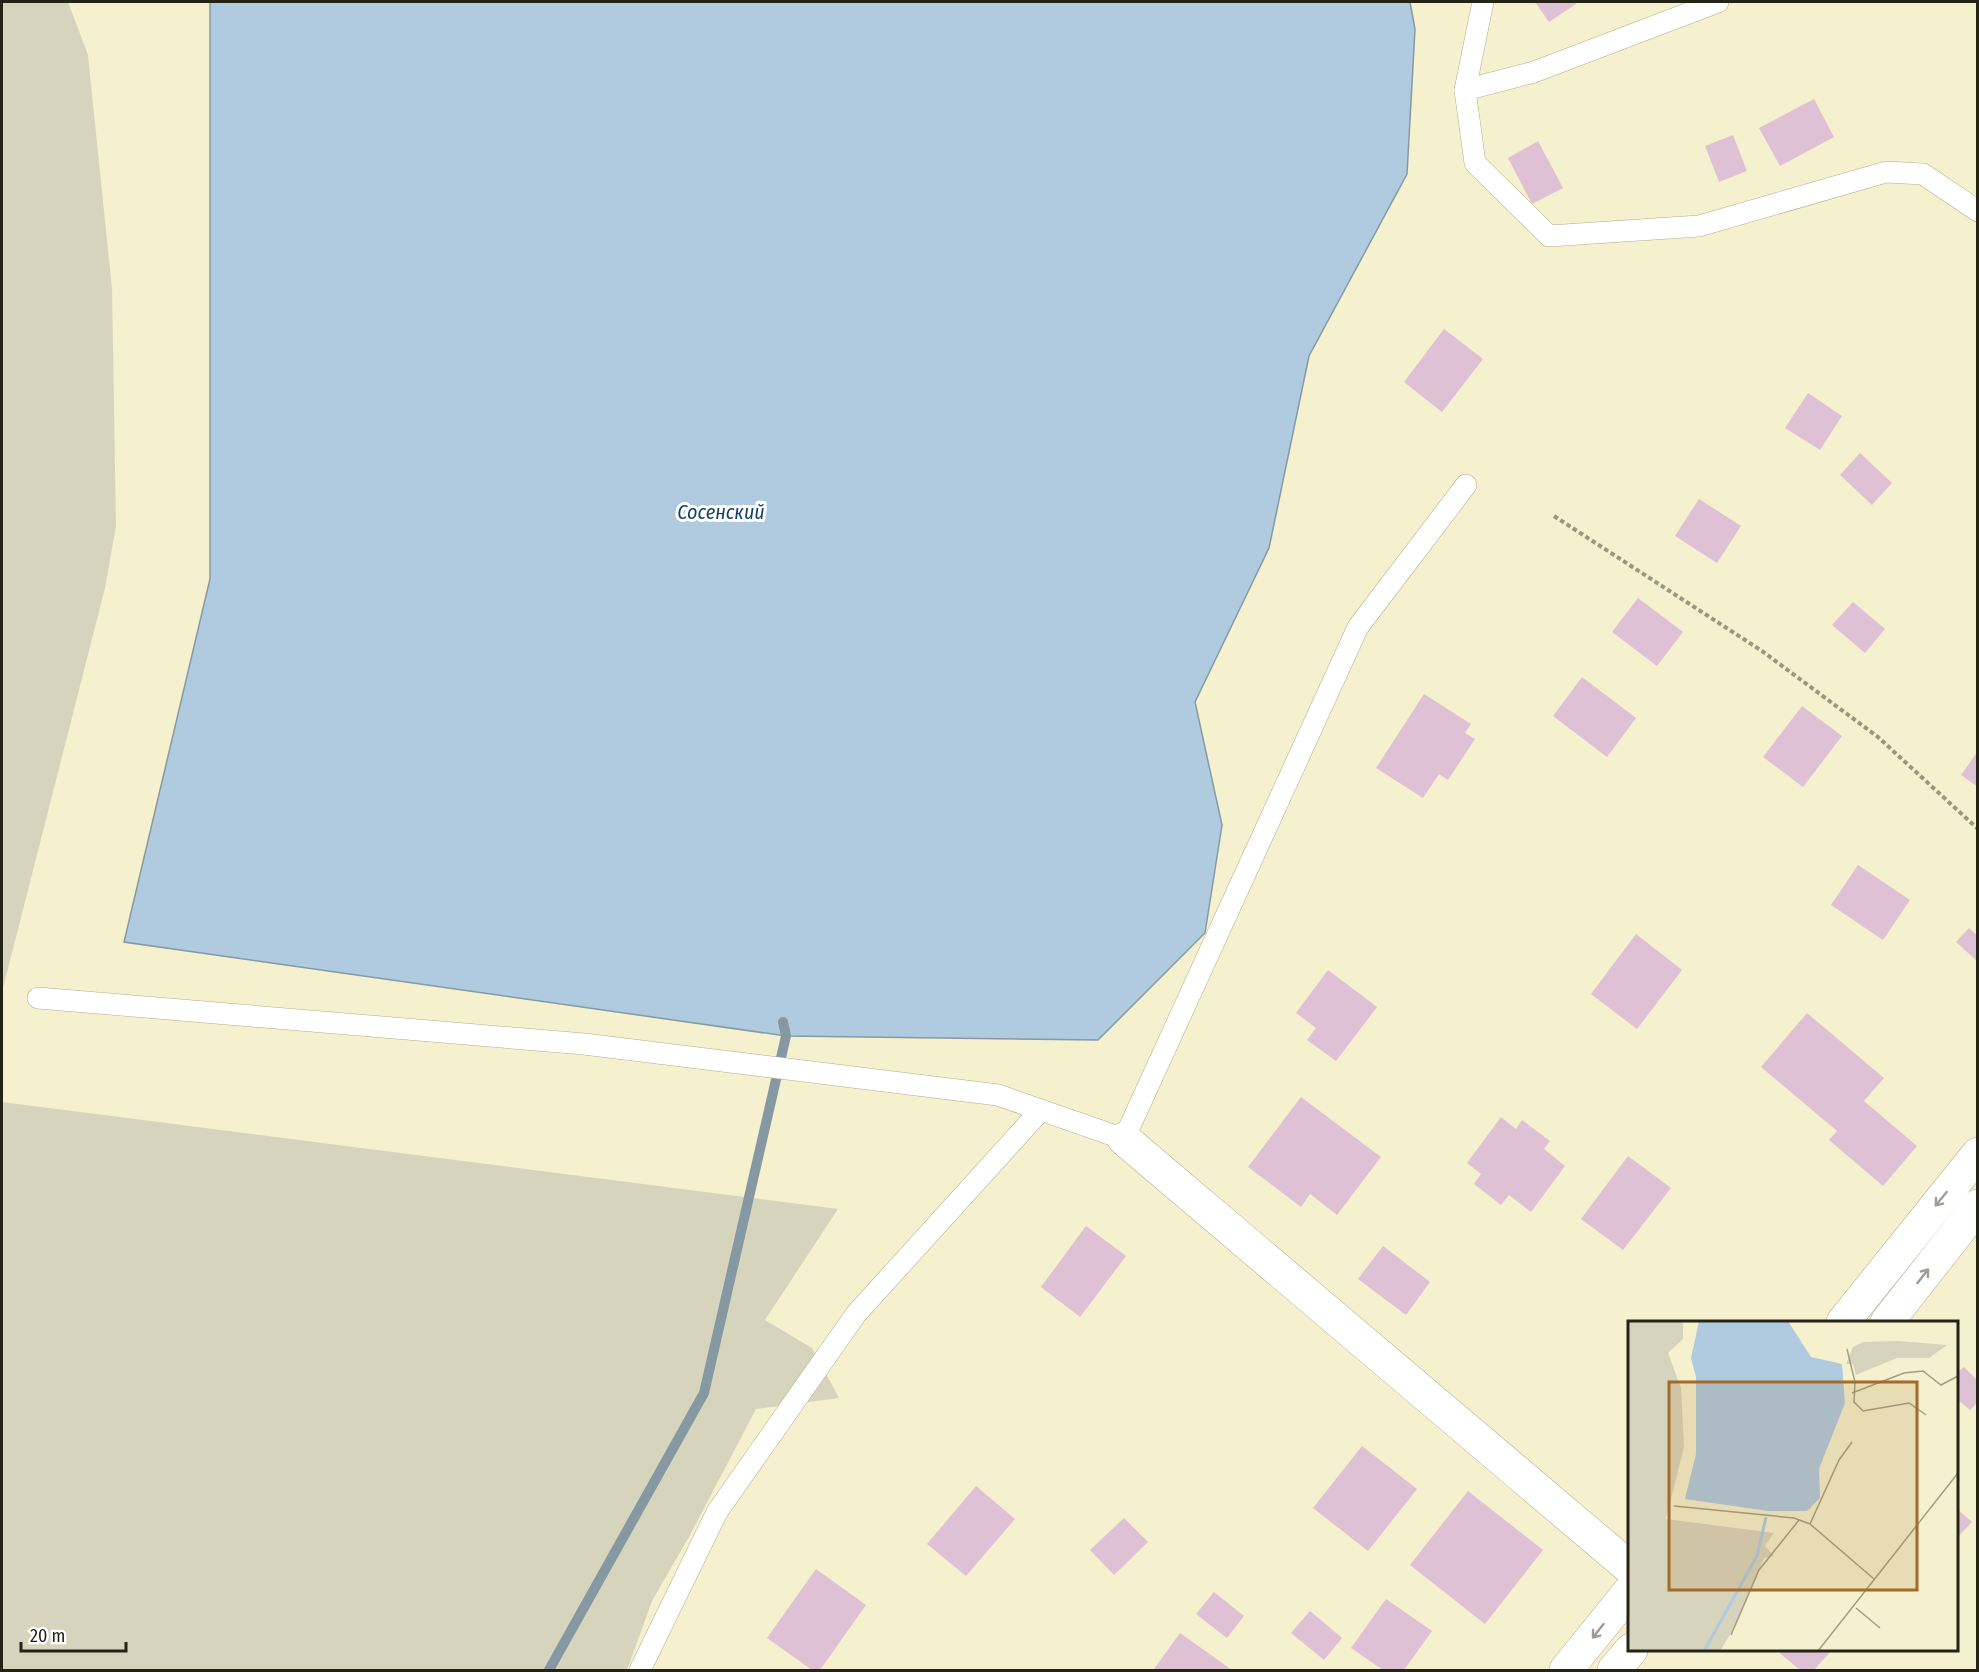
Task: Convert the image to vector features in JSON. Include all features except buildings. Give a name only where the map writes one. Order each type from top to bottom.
[{"type":"street","points":[[1124,1139],[1628,1567]]},
{"type":"street","points":[[1845,1321],[1977,1154]]},
{"type":"street","points":[[1889,1321],[1977,1206]]},
{"type":"street","points":[[1566,1671],[1628,1592]]},
{"type":"street","points":[[1614,1671],[1630,1651]]},
{"type":"lane","points":[[1483,2],[1465,90],[1475,163],[1549,236],[1699,226],[1886,172],[1923,174],[1977,211]]},
{"type":"lane","points":[[1465,90],[1534,72],[1718,2]]},
{"type":"lane","points":[[38,998],[584,1044],[998,1095],[1124,1139],[1358,627],[1466,484]]},
{"type":"lane","points":[[640,1671],[717,1512],[856,1314],[1041,1110]]},
{"type":"path","points":[[1554,516],[1762,651],[1878,737],[1977,829]]},
{"type":"shaded area","points":[[2,2],[68,2],[88,55],[112,289],[116,526],[105,588],[2,992]]},
{"type":"shaded area","points":[[2,1102],[838,1209],[765,1320],[812,1348],[839,1398],[756,1409],[690,1535],[652,1601],[627,1670],[2,1670]]},
{"type":"water","name":"Сосенский","points":[[210,2],[1410,2],[1415,29],[1407,174],[1309,356],[1269,548],[1195,702],[1222,825],[1205,933],[1098,1040],[786,1036],[124,942],[210,579]]},
{"type":"waterway","points":[[549,1670],[704,1393],[786,1036],[783,1022]]}]
